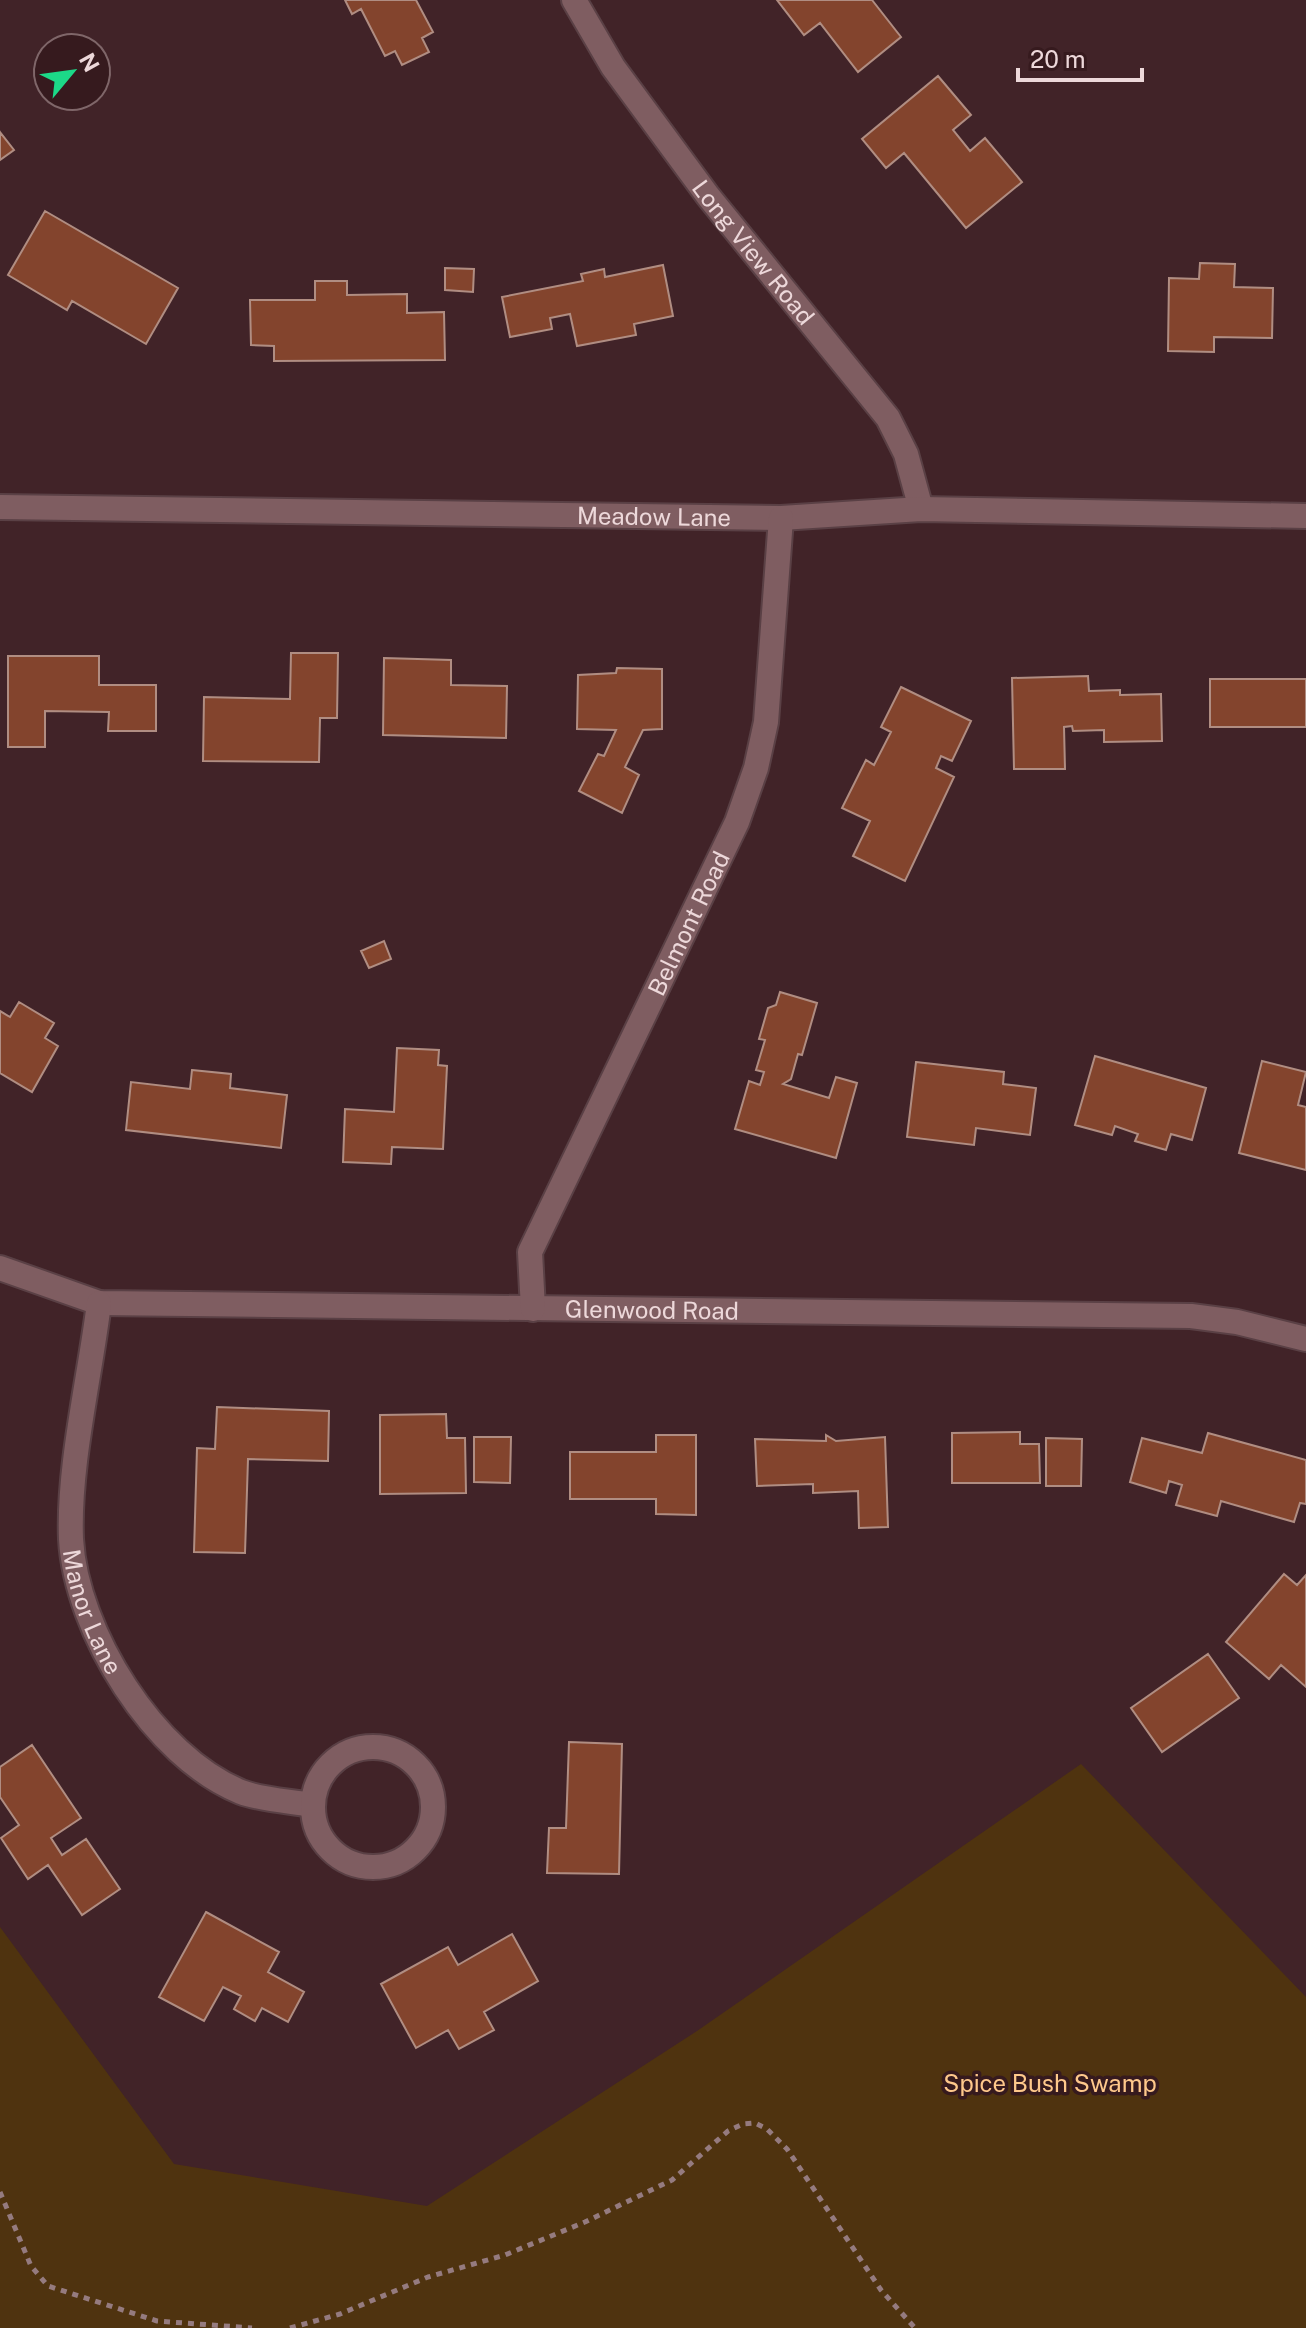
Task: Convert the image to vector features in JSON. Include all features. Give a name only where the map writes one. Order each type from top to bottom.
[{"type":"street","name":"Long View Road","points":[[574,0],[613,67],[708,196],[888,418],[906,454],[921,509]]},
{"type":"street","name":"Meadow Lane","points":[[0,507],[781,518],[921,509],[1306,516]]},
{"type":"street","name":"Belmont Road","points":[[533,1309],[530,1252],[737,822],[756,768],[770,690],[781,518]]},
{"type":"street","name":"Glenwood Road","points":[[0,1268],[99,1303],[1191,1316],[1237,1322],[1306,1339]]},
{"type":"street","name":"Manor Lane","points":[[99,1303],[71,1519],[77,1576],[93,1627],[137,1702],[170,1742],[201,1769],[242,1792],[313,1805]]},
{"type":"street","points":[[378,1747],[409,1759],[424,1774],[432,1793],[433,1814],[421,1844],[405,1859],[386,1867],[365,1867],[341,1859],[325,1844],[316,1826],[313,1805],[323,1773],[338,1758],[357,1749],[378,1747]]},
{"type":"path","points":[[290,2328],[340,2314],[428,2277],[505,2255],[564,2232],[672,2180],[728,2131],[743,2124],[755,2123],[767,2129],[787,2149],[881,2290],[915,2328]]},
{"type":"path","points":[[0,2192],[31,2266],[48,2286],[157,2321],[252,2328]]},
{"type":"green space","name":"Spice Bush Swamp","points":[[1081,1764],[1306,1997],[1306,2328],[0,2328],[0,1927],[174,2164],[427,2206],[697,2031]]},
{"type":"building","points":[[345,0],[416,0],[433,32],[422,38],[429,52],[402,65],[395,51],[385,56],[361,9],[352,14]]},
{"type":"building","points":[[777,0],[872,0],[901,37],[858,72],[820,23],[804,35]]},
{"type":"building","points":[[938,76],[971,115],[953,130],[970,151],[985,138],[1022,182],[966,228],[904,153],[886,168],[862,139]]},
{"type":"building","points":[[0,132],[14,150],[0,160]]},
{"type":"building","points":[[45,211],[178,288],[146,344],[72,301],[67,310],[8,275]]},
{"type":"building","points":[[1200,263],[1235,264],[1234,287],[1273,288],[1272,338],[1214,337],[1214,352],[1168,351],[1169,278],[1199,279]]},
{"type":"building","points":[[663,265],[673,316],[634,324],[636,335],[577,346],[570,314],[550,318],[552,329],[510,337],[502,297],[583,281],[581,274],[604,269],[605,277]]},
{"type":"building","points":[[445,268],[474,269],[473,292],[445,290]]},
{"type":"building","points":[[315,281],[347,281],[347,295],[407,294],[407,313],[444,312],[445,360],[274,361],[274,346],[251,345],[250,300],[315,300]]},
{"type":"building","points":[[291,653],[338,653],[337,718],[320,718],[319,762],[203,761],[204,697],[290,699]]},
{"type":"building","points":[[8,656],[99,656],[99,685],[156,685],[156,731],[108,731],[109,712],[45,711],[45,747],[8,747]]},
{"type":"building","points":[[384,658],[451,660],[451,685],[507,686],[506,738],[383,735]]},
{"type":"building","points":[[617,668],[662,669],[662,729],[643,730],[625,767],[639,775],[622,813],[579,791],[598,754],[604,756],[616,730],[577,729],[578,675],[616,673]]},
{"type":"building","points":[[1088,676],[1089,691],[1120,690],[1120,695],[1161,694],[1162,741],[1104,742],[1104,730],[1073,731],[1072,726],[1064,727],[1065,769],[1014,769],[1012,678]]},
{"type":"building","points":[[1210,679],[1306,679],[1306,727],[1210,727]]},
{"type":"building","points":[[901,687],[971,721],[952,761],[941,756],[936,768],[954,777],[905,881],[853,856],[870,821],[842,808],[866,760],[874,765],[891,732],[881,727]]},
{"type":"building","points":[[384,941],[391,959],[369,968],[361,951]]},
{"type":"building","points":[[780,992],[817,1003],[802,1055],[798,1054],[791,1079],[783,1084],[829,1098],[836,1077],[857,1083],[836,1158],[735,1129],[749,1081],[760,1085],[764,1072],[756,1070],[765,1040],[759,1039],[768,1008],[776,1005]]},
{"type":"building","points":[[19,1002],[54,1023],[45,1038],[58,1046],[32,1092],[0,1073],[0,1011],[10,1017]]},
{"type":"building","points":[[397,1048],[439,1050],[438,1065],[447,1066],[443,1149],[392,1147],[391,1164],[343,1162],[345,1109],[394,1112]]},
{"type":"building","points":[[1095,1056],[1206,1088],[1192,1140],[1171,1134],[1166,1150],[1135,1141],[1138,1134],[1115,1126],[1112,1135],[1075,1125]]},
{"type":"building","points":[[1262,1061],[1306,1072],[1298,1105],[1306,1107],[1306,1170],[1239,1153]]},
{"type":"building","points":[[916,1062],[1004,1072],[1003,1084],[1036,1088],[1030,1135],[976,1128],[974,1145],[907,1137]]},
{"type":"building","points":[[192,1070],[231,1074],[230,1088],[287,1095],[281,1148],[126,1130],[131,1082],[190,1089]]},
{"type":"building","points":[[217,1407],[329,1411],[328,1461],[248,1459],[245,1553],[194,1552],[197,1448],[215,1449]]},
{"type":"building","points":[[446,1414],[447,1438],[465,1438],[466,1493],[380,1494],[380,1415]]},
{"type":"building","points":[[1020,1432],[1020,1444],[1039,1444],[1040,1483],[952,1483],[952,1433]]},
{"type":"building","points":[[1208,1433],[1306,1460],[1306,1504],[1300,1503],[1294,1522],[1221,1501],[1217,1516],[1176,1505],[1182,1485],[1169,1481],[1166,1493],[1130,1482],[1142,1438],[1202,1453]]},
{"type":"building","points":[[656,1435],[696,1435],[696,1515],[656,1514],[656,1499],[570,1499],[570,1452],[656,1452]]},
{"type":"building","points":[[826,1435],[836,1441],[885,1437],[888,1527],[859,1528],[858,1491],[813,1493],[813,1484],[757,1486],[755,1439],[826,1441]]},
{"type":"building","points":[[474,1437],[511,1437],[510,1483],[474,1482]]},
{"type":"building","points":[[1046,1438],[1082,1439],[1081,1486],[1046,1486]]},
{"type":"building","points":[[1284,1574],[1297,1585],[1306,1575],[1306,1687],[1281,1665],[1269,1679],[1226,1642]]},
{"type":"building","points":[[1208,1654],[1239,1698],[1162,1752],[1131,1708]]},
{"type":"building","points":[[569,1742],[622,1744],[619,1874],[547,1873],[549,1828],[566,1828]]},
{"type":"building","points":[[32,1745],[81,1818],[51,1838],[62,1855],[86,1839],[120,1889],[82,1915],[48,1865],[28,1879],[1,1838],[19,1825],[0,1797],[0,1767]]},
{"type":"building","points":[[206,1912],[279,1952],[268,1972],[304,1992],[288,2022],[262,2008],[255,2021],[234,2009],[241,1996],[223,1987],[204,2021],[159,1997]]},
{"type":"building","points":[[512,1934],[538,1981],[484,2012],[494,2030],[459,2049],[448,2030],[416,2048],[381,1984],[448,1947],[458,1965]]}]
